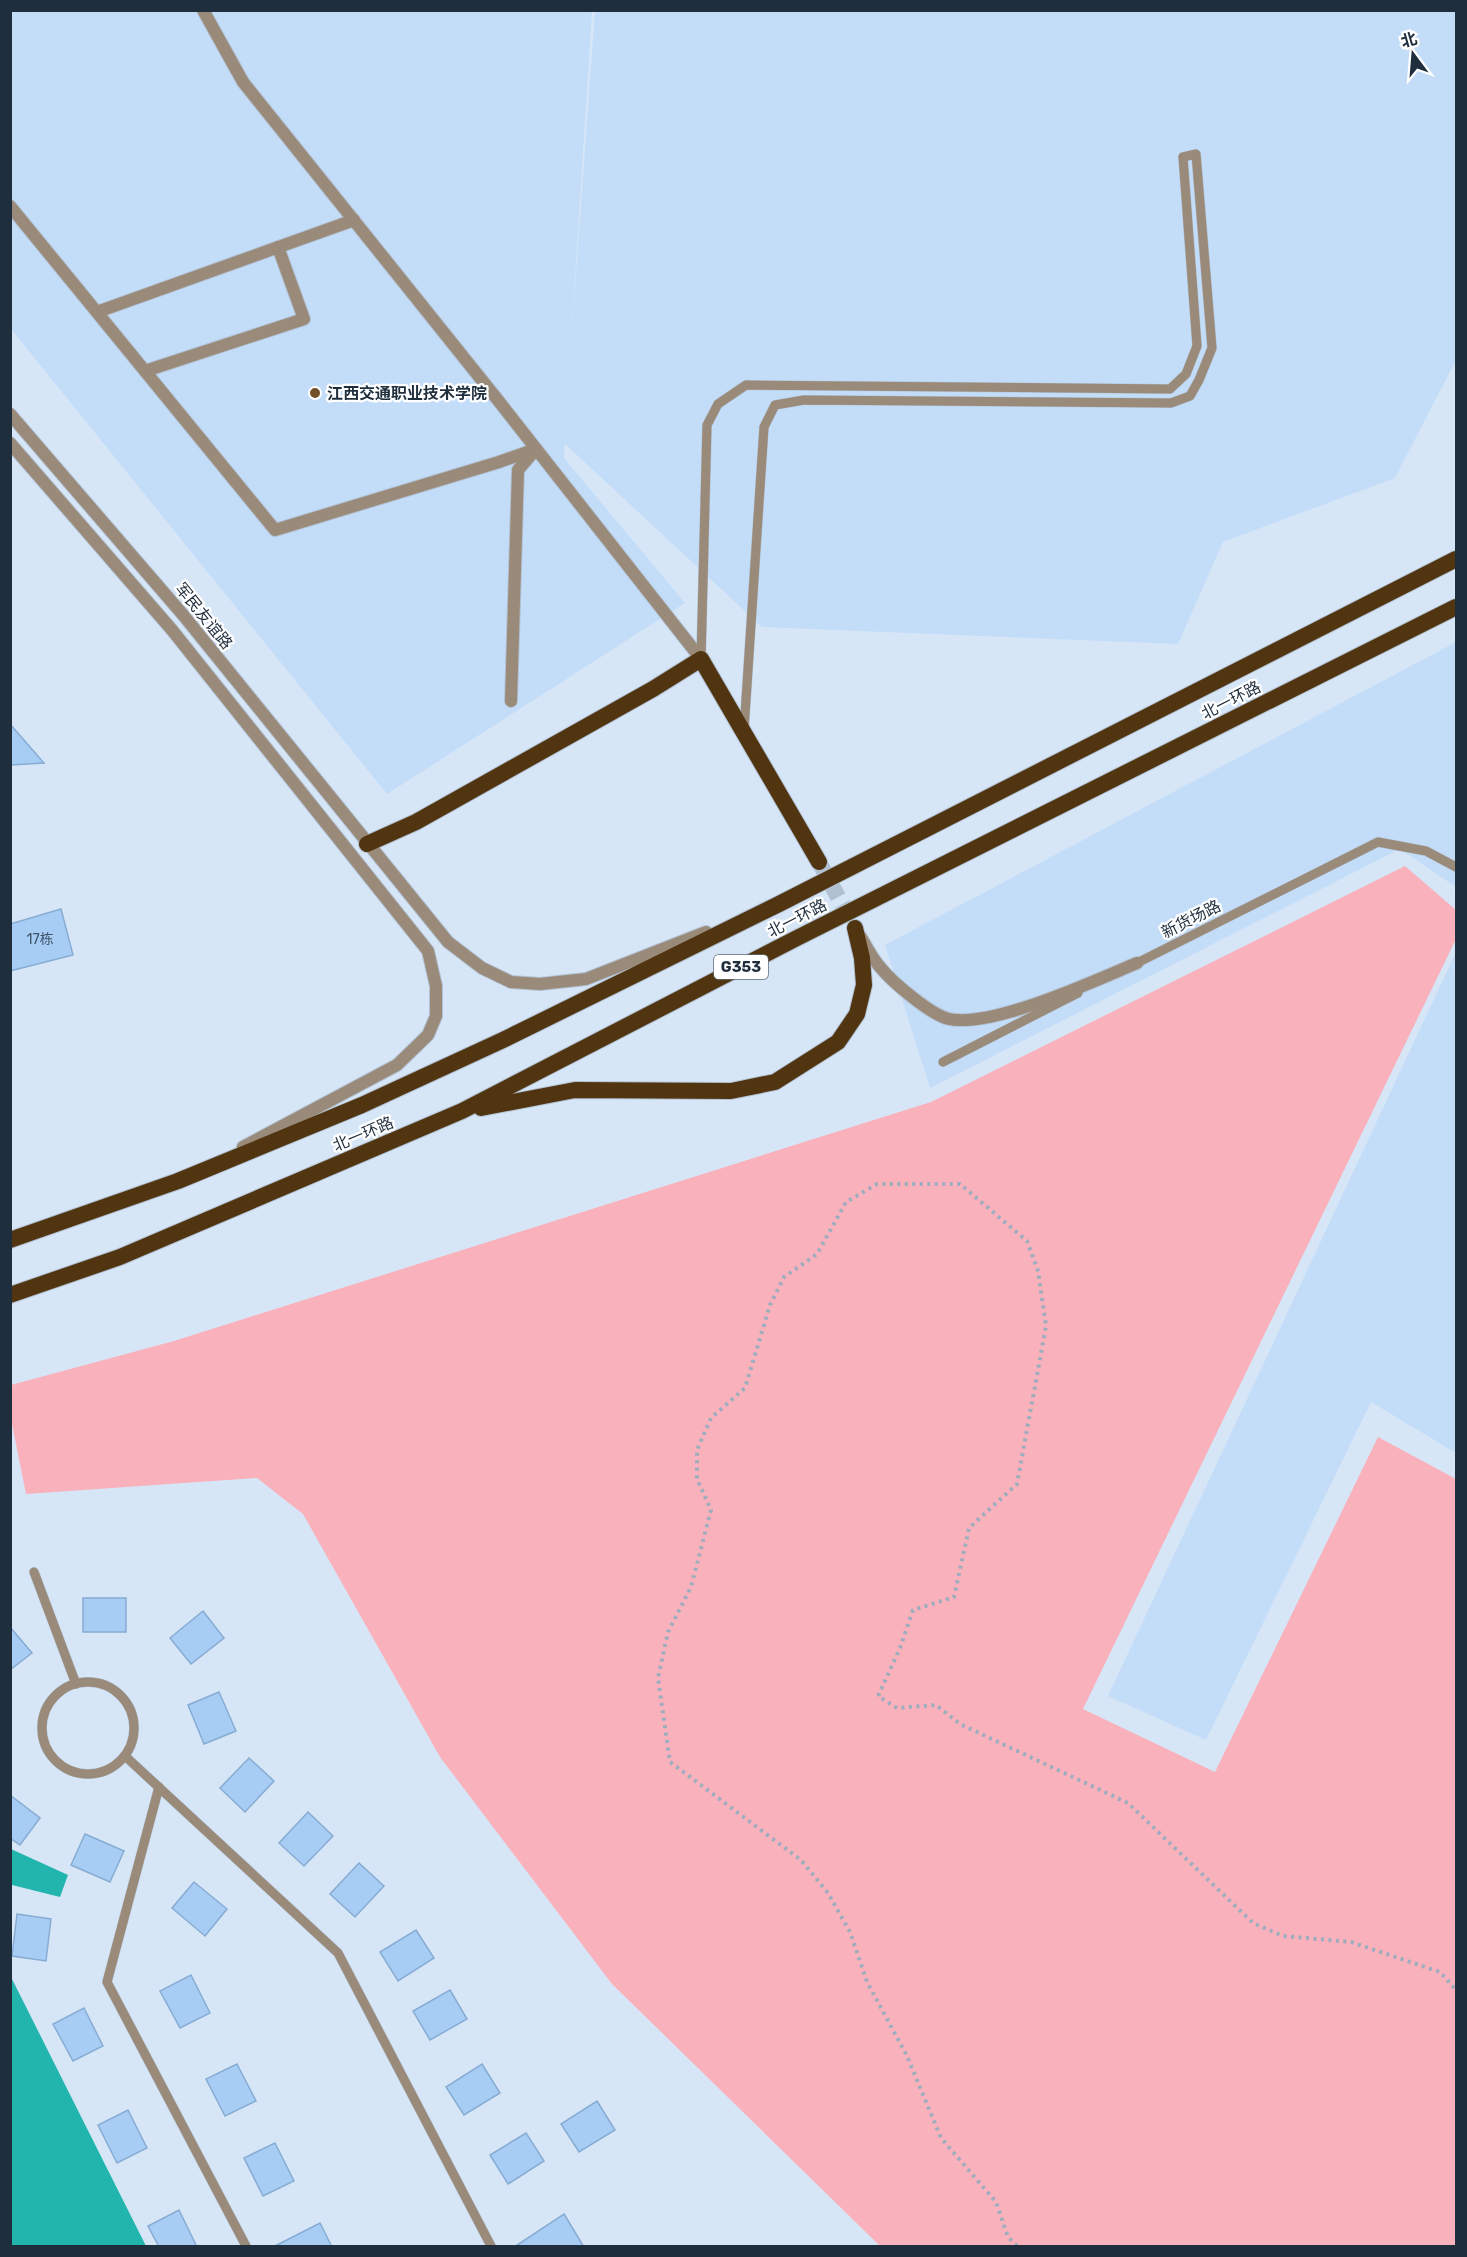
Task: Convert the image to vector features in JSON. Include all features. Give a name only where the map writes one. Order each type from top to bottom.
[{"type":"highway","name":"北一环路","points":[[10,1240],[178,1181],[362,1104],[503,1040],[779,903],[1456,558]]},
{"type":"highway","name":"北一环路","points":[[10,1295],[120,1257],[462,1111],[797,938],[1456,607]]},
{"type":"highway","points":[[367,844],[416,822],[653,689],[701,659],[819,862]]},
{"type":"highway","points":[[462,1111],[575,1090],[731,1091],[775,1082],[838,1042],[856,1014],[864,985],[862,958],[855,928]]},
{"type":"street","points":[[203,10],[243,82],[536,448],[701,659]]},
{"type":"street","points":[[10,206],[275,530],[499,462],[536,448]]},
{"type":"street","points":[[97,312],[354,220]]},
{"type":"street","points":[[145,371],[304,319],[278,247]]},
{"type":"street","name":"军民友谊路","points":[[10,414],[184,616],[448,942],[482,968],[511,981],[540,984],[586,979],[779,903]]},
{"type":"street","name":"军民友谊路","points":[[10,443],[172,630],[428,951],[436,986],[436,1016],[428,1035],[397,1065],[178,1181]]},
{"type":"street","points":[[511,701],[518,470],[536,448]]},
{"type":"street","points":[[855,928],[880,968],[932,1012],[949,1019],[971,1020],[997,1016],[1137,963]]},
{"type":"lane","points":[[701,659],[707,425],[718,404],[746,385],[1170,389],[1186,374],[1197,346],[1183,157],[1196,154],[1212,348],[1190,396],[1171,403],[804,400],[775,405],[764,427],[744,733]]},
{"type":"lane","name":"新货场路","points":[[943,1062],[1378,842],[1426,851],[1456,867]]},
{"type":"lane","points":[[33,1572],[76,1684]]},
{"type":"lane","points":[[89,1682],[105,1685],[115,1690],[126,1701],[133,1715],[135,1726],[133,1742],[125,1756],[111,1768],[96,1773],[80,1774],[63,1767],[51,1756],[42,1733],[43,1717],[50,1702],[61,1690],[76,1684],[89,1682]]},
{"type":"lane","points":[[125,1756],[338,1953],[491,2247]]},
{"type":"lane","points":[[159,1787],[107,1982],[246,2247]]},
{"type":"path","points":[[1017,2247],[1008,2237],[996,2202],[941,2138],[907,2056],[867,1982],[850,1932],[828,1893],[801,1860],[670,1762],[663,1725],[658,1678],[668,1632],[691,1587],[711,1510],[697,1479],[697,1450],[711,1418],[745,1388],[770,1305],[784,1277],[817,1254],[846,1202],[877,1184],[960,1184],[1027,1241],[1038,1271],[1046,1326],[1017,1484],[969,1528],[954,1597],[913,1610],[900,1648],[878,1696],[897,1708],[936,1705],[960,1724],[1128,1803],[1253,1923],[1283,1936],[1351,1942],[1440,1972],[1456,1990]]},
{"type":"shaded area","points":[[10,11],[592,11],[571,342],[595,11],[1456,11],[1456,360],[1395,478],[1223,542],[1178,644],[762,627],[565,444],[564,458],[685,603],[387,794],[11,329]]},
{"type":"shaded area","points":[[1456,642],[1456,887],[1400,849],[930,1088],[885,945]]},
{"type":"shaded area","points":[[1405,866],[1456,910],[1456,939],[1083,1709],[1215,1772],[1378,1437],[1456,1479],[1456,2246],[880,2246],[612,1984],[440,1757],[303,1514],[257,1478],[26,1494],[11,1419],[11,1385],[174,1341],[931,1102]]},
{"type":"shaded area","points":[[1456,952],[1456,1453],[1371,1402],[1206,1740],[1108,1696]]},
{"type":"shaded area","points":[[11,1849],[68,1875],[60,1897],[12,1885],[11,1890]]},
{"type":"shaded area","points":[[11,1977],[146,2246],[11,2246]]},
{"type":"building","points":[[10,724],[44,763],[10,765]]},
{"type":"building","points":[[61,909],[73,955],[10,971],[10,924]]},
{"type":"building","points":[[83,1598],[126,1598],[126,1632],[83,1632]]},
{"type":"building","points":[[203,1611],[224,1638],[191,1664],[170,1638]]},
{"type":"building","points":[[10,1627],[32,1653],[10,1670]]},
{"type":"building","points":[[219,1692],[236,1731],[204,1744],[188,1705]]},
{"type":"building","points":[[249,1758],[274,1781],[245,1812],[220,1788]]},
{"type":"building","points":[[10,1795],[40,1818],[20,1845],[10,1838]]},
{"type":"building","points":[[308,1812],[333,1836],[304,1866],[279,1843]]},
{"type":"building","points":[[85,1834],[124,1851],[110,1882],[71,1865]]},
{"type":"building","points":[[359,1863],[384,1886],[355,1917],[330,1894]]},
{"type":"building","points":[[194,1882],[227,1909],[205,1936],[172,1908]]},
{"type":"building","points":[[17,1914],[51,1919],[46,1961],[12,1956]]},
{"type":"building","points":[[416,1930],[434,1958],[398,1981],[380,1952]]},
{"type":"building","points":[[191,1975],[210,2013],[180,2028],[160,1991]]},
{"type":"building","points":[[450,1990],[467,2019],[430,2040],[413,2011]]},
{"type":"building","points":[[84,2008],[103,2046],[73,2061],[53,2024]]},
{"type":"building","points":[[237,2064],[256,2101],[225,2116],[206,2079]]},
{"type":"building","points":[[482,2064],[500,2093],[464,2115],[446,2087]]},
{"type":"building","points":[[597,2101],[615,2130],[579,2152],[561,2124]]},
{"type":"building","points":[[128,2110],[147,2148],[117,2163],[98,2125]]},
{"type":"building","points":[[526,2133],[544,2161],[508,2184],[490,2155]]},
{"type":"building","points":[[275,2143],[294,2181],[263,2196],[244,2158]]},
{"type":"building","points":[[179,2210],[197,2247],[159,2247],[148,2226]]},
{"type":"building","points":[[564,2214],[584,2247],[514,2247]]},
{"type":"building","points":[[320,2223],[332,2247],[273,2247]]},
{"type":"tunnel","points":[[819,862],[853,924]]},
{"type":"place","name":"江西交通职业技术学院","points":[[315,393]]}]
